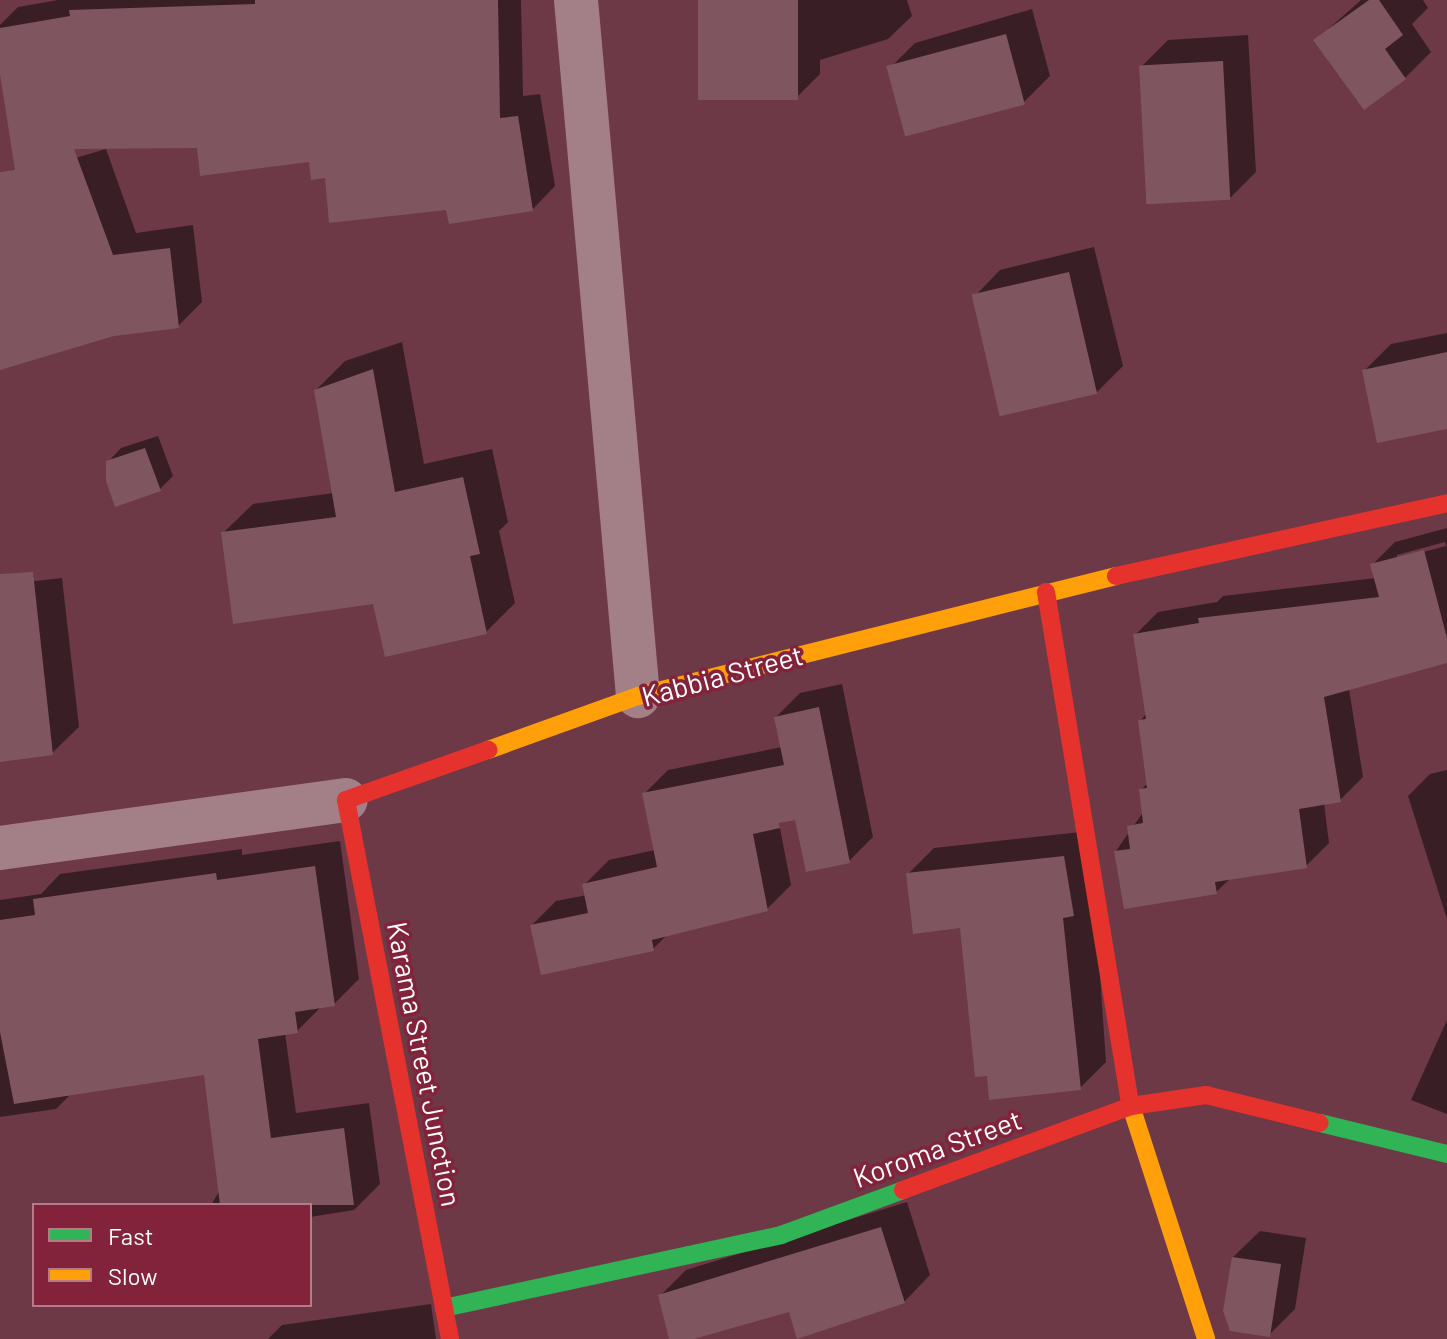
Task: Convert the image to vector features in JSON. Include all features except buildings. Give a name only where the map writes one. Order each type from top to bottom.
[{"type":"street","points":[[576,0],[638,696]]},
{"type":"street","name":"Kabbia Street","points":[[0,848],[346,800],[638,696],[1046,592],[1447,503]]},
{"type":"street","points":[[1046,592],[1131,1106],[1206,1339]]},
{"type":"street","name":"Karama Street Junction","points":[[346,800],[450,1339]]},
{"type":"street","name":"Koroma Street","points":[[444,1308],[781,1235],[1131,1106],[1206,1095],[1447,1154]]},
{"type":"traffic: fast","points":[[1320,1123],[1447,1154]]},
{"type":"traffic: fast","points":[[444,1308],[781,1235],[903,1190]]},
{"type":"traffic: slow","points":[[488,750],[638,696],[1116,576]]},
{"type":"traffic: slow","points":[[1130,1103],[1206,1339]]},
{"type":"traffic: jam","points":[[1116,576],[1447,503]]},
{"type":"traffic: jam","points":[[1046,592],[1130,1103]]},
{"type":"traffic: jam","points":[[450,1339],[346,800],[488,750]]},
{"type":"traffic: jam","points":[[903,1190],[1131,1106],[1206,1095],[1320,1123]]}]
